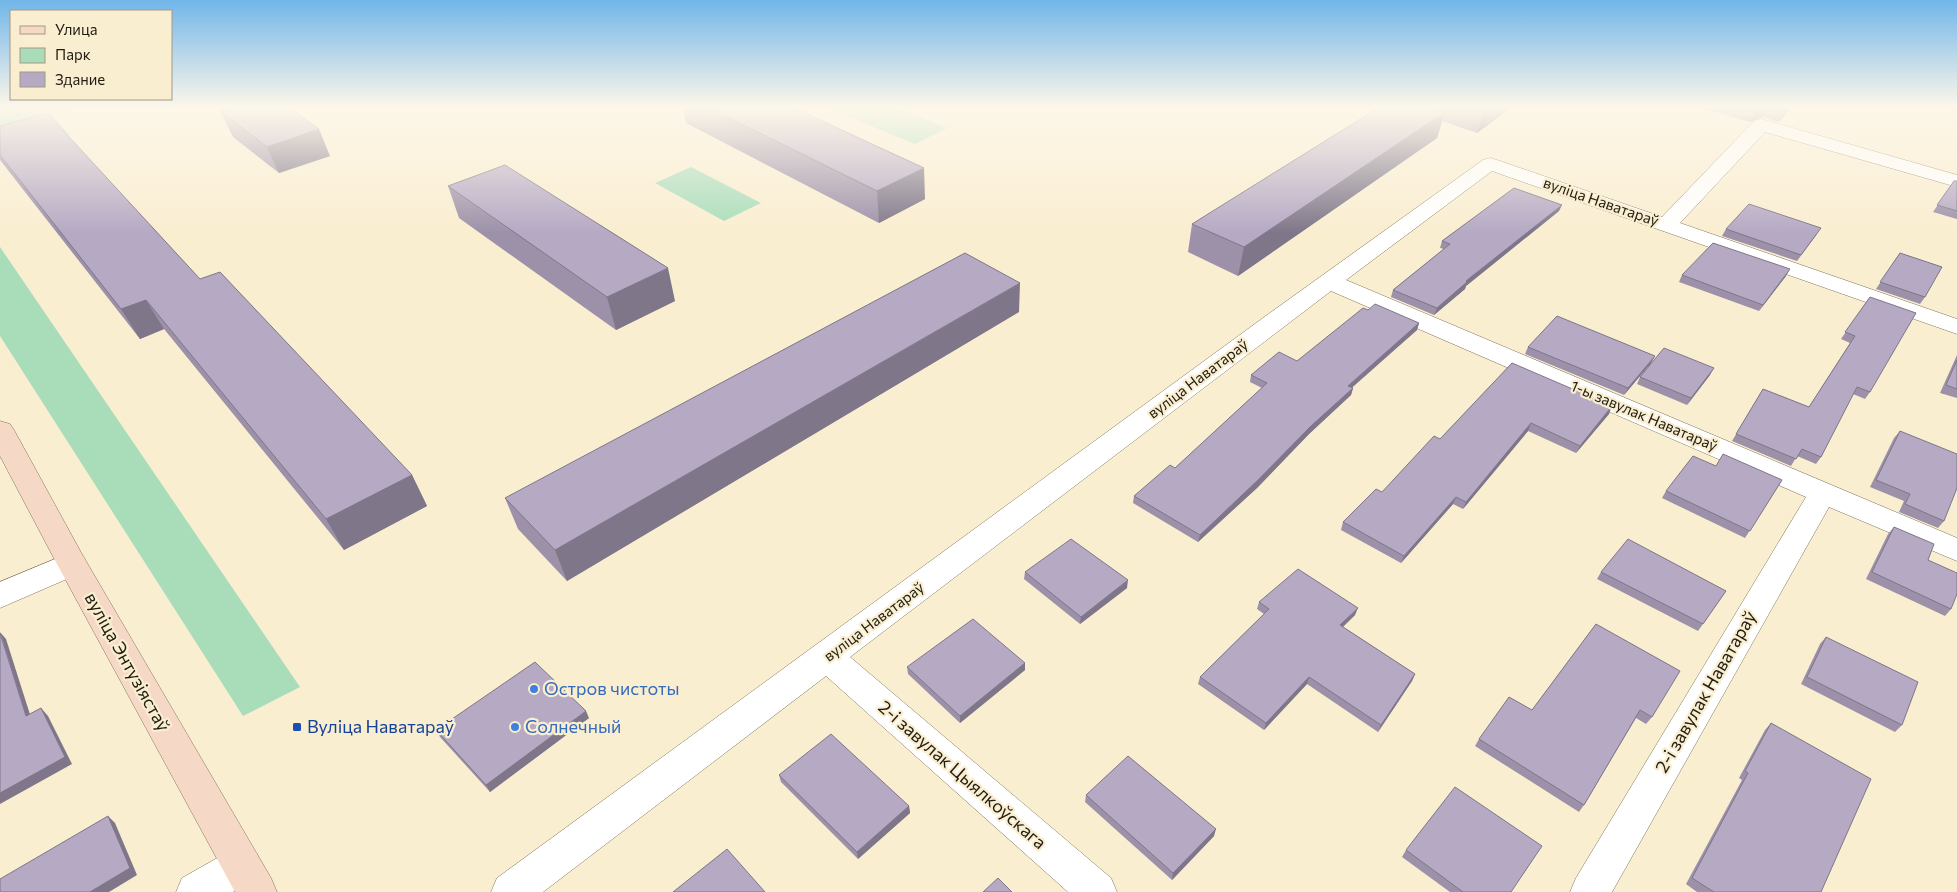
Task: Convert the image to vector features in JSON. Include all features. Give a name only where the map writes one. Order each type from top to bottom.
[{"type":"main road","name":"вуліца Энтузіястаў","points":[[0,430],[72,564],[250,878]]},
{"type":"street","points":[[1666,225],[1738,150]]},
{"type":"street","points":[[1848,150],[1957,181]]},
{"type":"street","name":"вуліца Наватараў","points":[[511,892],[1264,329],[1331,282],[1490,164],[1957,326]]},
{"type":"street","name":"1-ы завулак Наватараў","points":[[1331,282],[1957,550]]},
{"type":"street","name":"2-і завулак Наватараў","points":[[1590,892],[1823,493]]},
{"type":"street","points":[[0,596],[72,564]]},
{"type":"street","name":"2-і завулак Цыялкоўскага","points":[[827,657],[1097,892]]},
{"type":"street","points":[[196,892],[250,878]]},
{"type":"green space","points":[[0,150],[19,150],[0,155]]},
{"type":"green space","points":[[691,167],[761,203],[724,221],[655,183]]},
{"type":"green space","points":[[0,247],[300,687],[243,716],[0,336]]},
{"type":"building","points":[[0,150],[81,150],[200,279],[220,272],[412,475],[326,519],[146,300],[121,309],[0,155]]},
{"type":"building","points":[[793,150],[884,150],[924,168],[877,191]]},
{"type":"building","points":[[1311,150],[1389,150],[1244,247],[1192,224]]},
{"type":"building","points":[[505,165],[668,268],[607,297],[448,186]]},
{"type":"building","points":[[1954,181],[1957,181],[1957,211],[1937,205]]},
{"type":"building","points":[[1514,188],[1562,205],[1466,281],[1437,308],[1393,290],[1450,244],[1442,241]]},
{"type":"building","points":[[1749,204],[1821,228],[1801,255],[1726,229]]},
{"type":"building","points":[[1713,243],[1790,269],[1763,305],[1682,275]]},
{"type":"building","points":[[965,253],[1020,283],[555,550],[505,498]]},
{"type":"building","points":[[1900,253],[1942,267],[1925,297],[1880,282]]},
{"type":"building","points":[[1870,297],[1916,313],[1870,392],[1857,387],[1821,457],[1802,449],[1796,459],[1736,434],[1763,389],[1809,407],[1855,336],[1845,332]]},
{"type":"building","points":[[1375,304],[1419,323],[1348,386],[1353,388],[1311,426],[1200,535],[1134,496],[1170,465],[1175,468],[1267,383],[1251,375],[1279,352],[1297,361],[1363,308],[1368,310]]},
{"type":"building","points":[[1557,316],[1655,356],[1628,388],[1528,347]]},
{"type":"building","points":[[1664,348],[1714,368],[1691,398],[1640,377]]},
{"type":"building","points":[[1957,360],[1957,389],[1946,385]]},
{"type":"building","points":[[1512,363],[1612,406],[1580,446],[1531,423],[1466,502],[1456,497],[1404,556],[1343,522],[1376,489],[1382,492],[1434,436],[1440,439]]},
{"type":"building","points":[[1900,431],[1957,454],[1957,488],[1944,521],[1905,504],[1910,494],[1876,480]]},
{"type":"building","points":[[1723,454],[1782,480],[1750,531],[1666,491],[1693,456],[1716,466]]},
{"type":"building","points":[[1894,527],[1934,544],[1928,560],[1957,573],[1957,594],[1951,609],[1872,572]]},
{"type":"building","points":[[1071,539],[1128,580],[1081,617],[1025,572]]},
{"type":"building","points":[[1628,539],[1726,591],[1703,624],[1601,572]]},
{"type":"building","points":[[1298,569],[1358,608],[1340,625],[1415,674],[1381,725],[1309,677],[1266,723],[1200,677],[1269,609],[1259,602]]},
{"type":"building","points":[[973,619],[1025,663],[960,716],[907,667]]},
{"type":"building","points":[[1596,624],[1680,671],[1652,717],[1640,710],[1584,805],[1479,739],[1509,697],[1532,710]]},
{"type":"building","points":[[0,633],[26,716],[41,708],[65,757],[0,793]]},
{"type":"building","points":[[1826,637],[1918,682],[1902,725],[1807,677]]},
{"type":"building","name":"Солнечный","points":[[535,662],[586,711],[486,785],[436,730]]},
{"type":"building","points":[[1771,723],[1871,779],[1821,892],[1714,892],[1692,878],[1748,773],[1745,771]]},
{"type":"building","points":[[831,734],[909,806],[857,852],[779,775]]},
{"type":"building","points":[[1128,756],[1216,829],[1173,873],[1086,795]]},
{"type":"building","points":[[1455,787],[1542,846],[1511,892],[1463,892],[1406,850]]},
{"type":"building","points":[[108,816],[130,868],[90,892],[1,892],[0,879]]},
{"type":"building","points":[[727,849],[765,892],[673,892]]},
{"type":"building","points":[[998,878],[1012,892],[983,892]]},
{"type":"place","name":"Остров чистоты","points":[[534,689]]},
{"type":"place","name":"Вуліца Наватараў","points":[[297,727]]},
{"type":"place","name":"Солнечный","points":[[515,727]]}]
